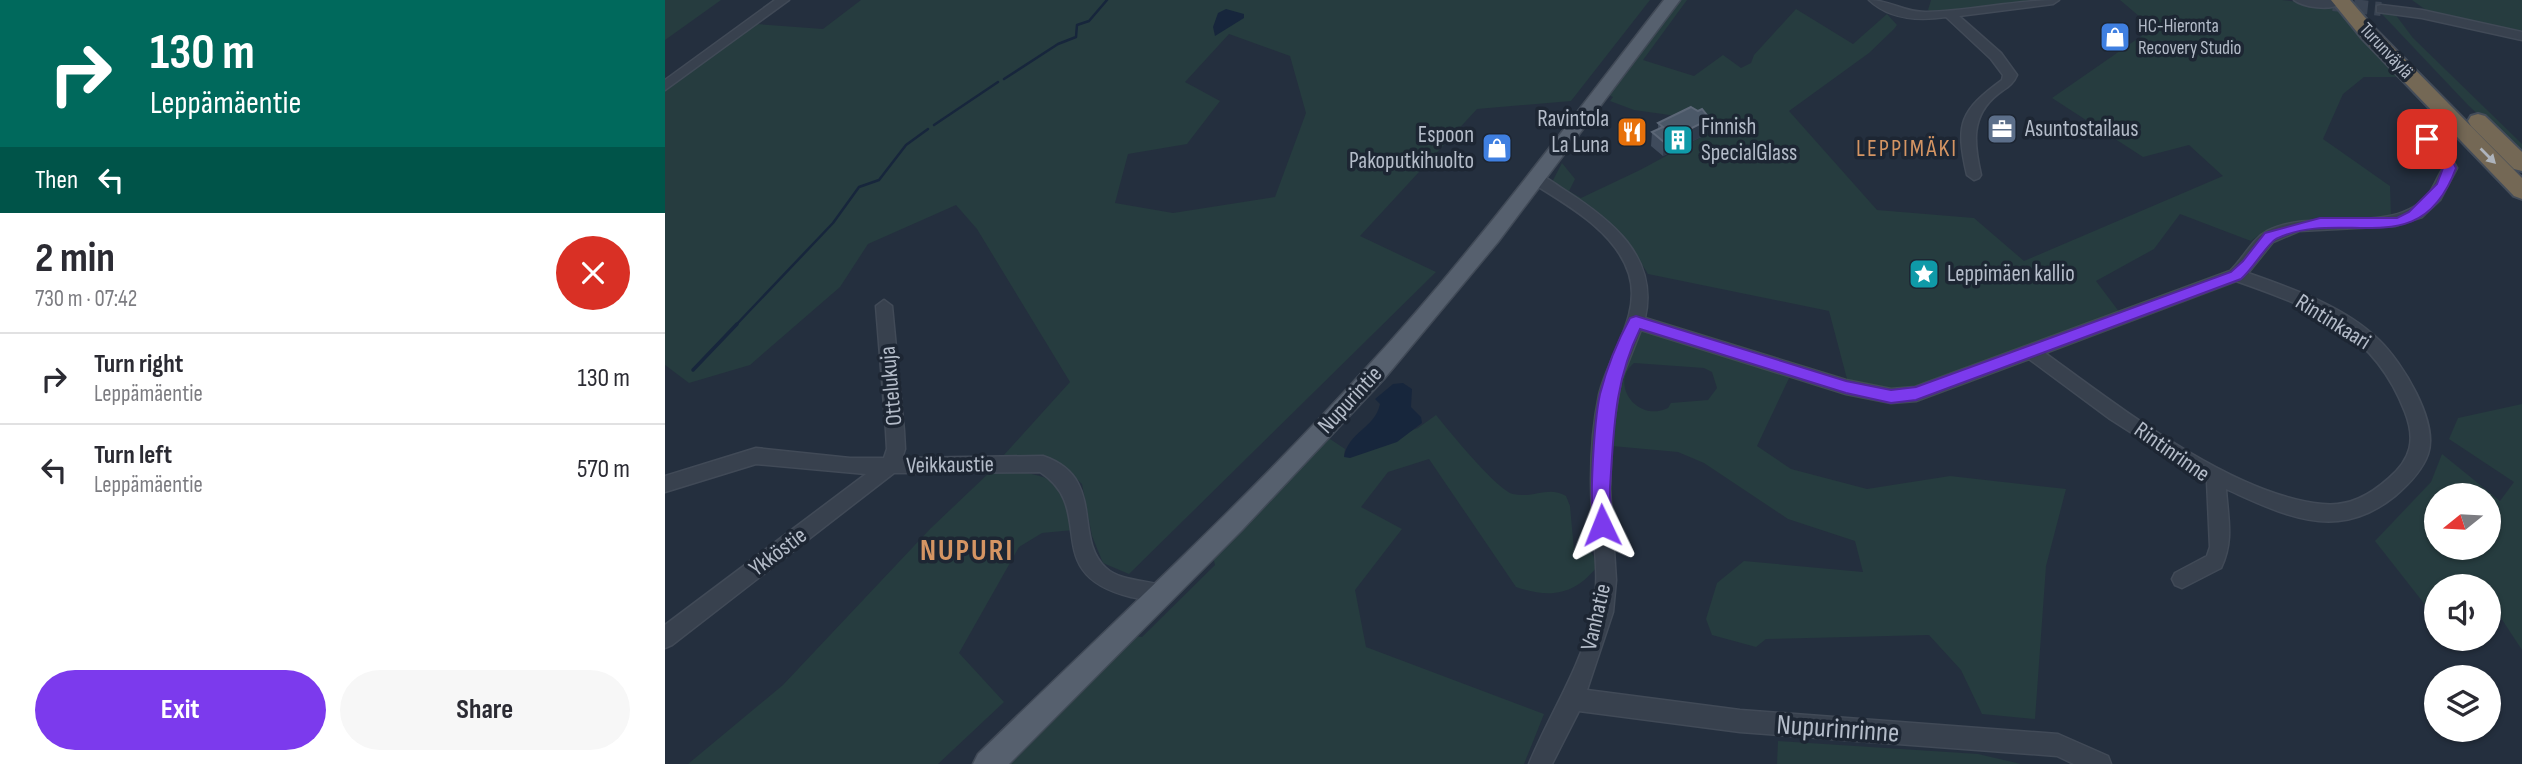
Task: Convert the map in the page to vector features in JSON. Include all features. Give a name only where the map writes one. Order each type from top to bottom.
[{"type":"highway","name":"Turunväylä","points":[[2337,2],[2522,191]]},
{"type":"highway","name":"Turunväylä","points":[[2372,5],[2396,38],[2522,163]]},
{"type":"main road","name":"Nupurintie","points":[[988,764],[1161,594],[1377,372],[1462,271],[1672,0]]},
{"type":"street","points":[[665,86],[783,0]]},
{"type":"street","points":[[1875,0],[1889,9],[1909,15],[1949,13],[2053,0]]},
{"type":"street","points":[[2300,0],[2337,2]]},
{"type":"street","points":[[2372,5],[2522,36]]},
{"type":"street","points":[[1949,13],[1996,56],[2010,75],[2006,84],[1985,98],[1972,115],[1967,147],[1974,175]]},
{"type":"street","points":[[1636,322],[1846,387],[1891,396],[1916,394],[2236,275],[2248,265],[2270,236],[2320,223],[2398,222],[2414,215],[2443,186],[2450,168],[2442,153],[2427,139]]},
{"type":"street","name":"Vanhatie","points":[[1534,178],[1573,202],[1602,226],[1633,263],[1641,290],[1636,322],[1623,347],[1608,396],[1600,498],[1607,577],[1606,596],[1594,641],[1572,699],[1540,764]]},
{"type":"street","name":"Rintinkaari","points":[[2216,477],[2283,505],[2304,510],[2342,513],[2367,506],[2409,470],[2419,453],[2422,433],[2395,372],[2370,342],[2352,328],[2292,296],[2236,275]]},
{"type":"street","name":"Ottelukuja","points":[[884,306],[896,449],[890,466]]},
{"type":"street","name":"Rintinrinne","points":[[2032,352],[2116,414],[2216,477],[2220,547],[2214,562],[2182,579]]},
{"type":"street","name":"Veikkaustie","points":[[665,484],[711,467],[756,456],[850,466],[1044,464],[1055,469],[1077,500],[1087,560],[1100,577],[1161,594]]},
{"type":"street","name":"Ykköstie","points":[[665,638],[890,466]]},
{"type":"street","name":"Nupurinrinne","points":[[1572,699],[1740,721],[2058,745],[2101,764]]},
{"type":"green space","points":[[665,0],[721,0],[665,40]]},
{"type":"green space","points":[[861,0],[1650,0],[1571,101],[1477,109],[1360,236],[1436,272],[1129,574],[1103,563],[1092,536],[1082,484],[1062,465],[1045,456],[1003,456],[1070,382],[977,229],[956,205],[868,244],[840,287],[750,365],[689,383],[665,365],[665,90],[757,24],[823,29]],"holes":[[[1229,34],[1290,56],[1306,113],[1275,197],[1173,213],[1115,203],[1128,154],[1187,144],[1220,101],[1185,82]]]},
{"type":"green space","points":[[1679,0],[1687,0],[1643,60],[1694,76],[1723,55],[1741,68],[1751,63],[1754,55],[1796,9],[1853,44],[1887,14],[1897,25],[1894,29],[1869,53],[1789,111],[1877,210],[1974,218],[2024,261],[2223,176],[2189,145],[2143,157],[2052,98],[2153,28],[2120,0],[2282,0],[2334,6],[2398,77],[2364,77],[2343,94],[2323,139],[2390,186],[2391,217],[2337,217],[2300,221],[2283,225],[2251,241],[2180,214],[2154,249],[2096,281],[2120,313],[1910,388],[1882,389],[1847,379],[1829,311],[1648,274],[1617,235],[1552,182],[1562,163],[1575,179],[1569,191],[1581,198],[1720,127],[1713,121],[1634,110],[1610,101],[1613,97],[1609,95]]},
{"type":"green space","points":[[1931,0],[2045,0],[1933,14],[1928,10]]},
{"type":"green space","points":[[2412,0],[2522,0],[2522,35],[2433,15]]},
{"type":"green space","points":[[2380,12],[2395,14],[2413,38],[2522,144],[2522,156],[2468,105]]},
{"type":"green space","points":[[1639,329],[1791,374],[1757,446],[1791,469],[1867,489],[1950,476],[2066,489],[2046,566],[2035,719],[1982,714],[1961,670],[1929,635],[1766,639],[1756,647],[1712,635],[1706,619],[1717,583],[1744,561],[1863,572],[1855,541],[1788,519],[1704,463],[1678,452],[1612,446],[1616,386]],"holes":[[[1634,363],[1704,368],[1712,372],[1717,388],[1708,400],[1671,403],[1668,408],[1657,411],[1637,406],[1630,399],[1624,381]]]},
{"type":"green space","points":[[2522,404],[2522,650],[2501,618],[2501,574],[2424,574],[2424,603],[2375,541],[2424,489],[2424,560],[2501,560],[2501,500],[2514,482],[2449,439],[2458,418]]},
{"type":"green space","points":[[1436,415],[1473,459],[1506,490],[1520,495],[1553,492],[1566,496],[1570,506],[1574,550],[1584,555],[1590,551],[1599,564],[1581,582],[1562,592],[1541,593],[1516,587],[1429,459],[1388,472],[1361,507],[1402,529],[1355,590],[1366,647],[1544,714],[1524,764],[1001,764],[1135,636],[1142,637],[1215,565],[1213,557],[1327,437],[1345,449],[1344,456],[1418,428]]},
{"type":"green space","points":[[2442,454],[2478,483],[2430,483]]},
{"type":"green space","points":[[991,471],[1037,475],[1062,487],[1073,530],[1042,533],[1019,547],[959,653],[1004,702],[938,764],[688,764],[783,685],[930,529]]},
{"type":"green space","points":[[1778,741],[1978,754],[2021,764],[1777,764]]},
{"type":"water","points":[[1226,9],[1244,14],[1244,18],[1215,36],[1213,27],[1218,13]]},
{"type":"water","points":[[1403,383],[1412,389],[1411,407],[1421,417],[1422,423],[1397,442],[1350,458],[1344,457],[1351,442],[1377,412],[1380,404],[1375,399],[1393,384]]},
{"type":"building","points":[[1691,107],[1698,111],[1702,109],[1710,119],[1664,142],[1652,132],[1663,127],[1658,123]]},
{"type":"waterway","points":[[1004,79],[1058,44],[1076,37],[1077,25],[1089,21],[1107,0]]},
{"type":"waterway","points":[[934,125],[998,82]]},
{"type":"waterway","points":[[735,326],[833,223],[859,187],[879,180],[906,145],[928,129]]},
{"type":"waterway","points":[[693,370],[737,324]]},
{"type":"tunnel","points":[[2333,4],[2381,9]]},
{"type":"place","name":"HC-Hieronta Recovery Studio","points":[[2115,37]]},
{"type":"place","name":"Asuntostailaus","points":[[2002,129]]},
{"type":"place","name":"Ravintola La Luna","points":[[1632,132]]},
{"type":"place","name":"Finnish SpecialGlass","points":[[1678,140]]},
{"type":"place","name":"Espoon Pakoputkihuolto","points":[[1497,148]]},
{"type":"place","name":"Leppimäen kallio","points":[[1924,274]]},
{"type":"district","name":"LEPPIMÄKI","points":[[1907,148]]},
{"type":"district","name":"NUPURI","points":[[967,551]]},
{"type":"route","points":[[1602,525],[1600,498],[1608,396],[1623,347],[1636,322],[1873,394],[1916,394],[2236,275],[2248,265],[2270,236],[2320,223],[2398,222],[2414,215],[2434,198],[2443,186],[2450,168],[2442,153],[2427,139]]}]
